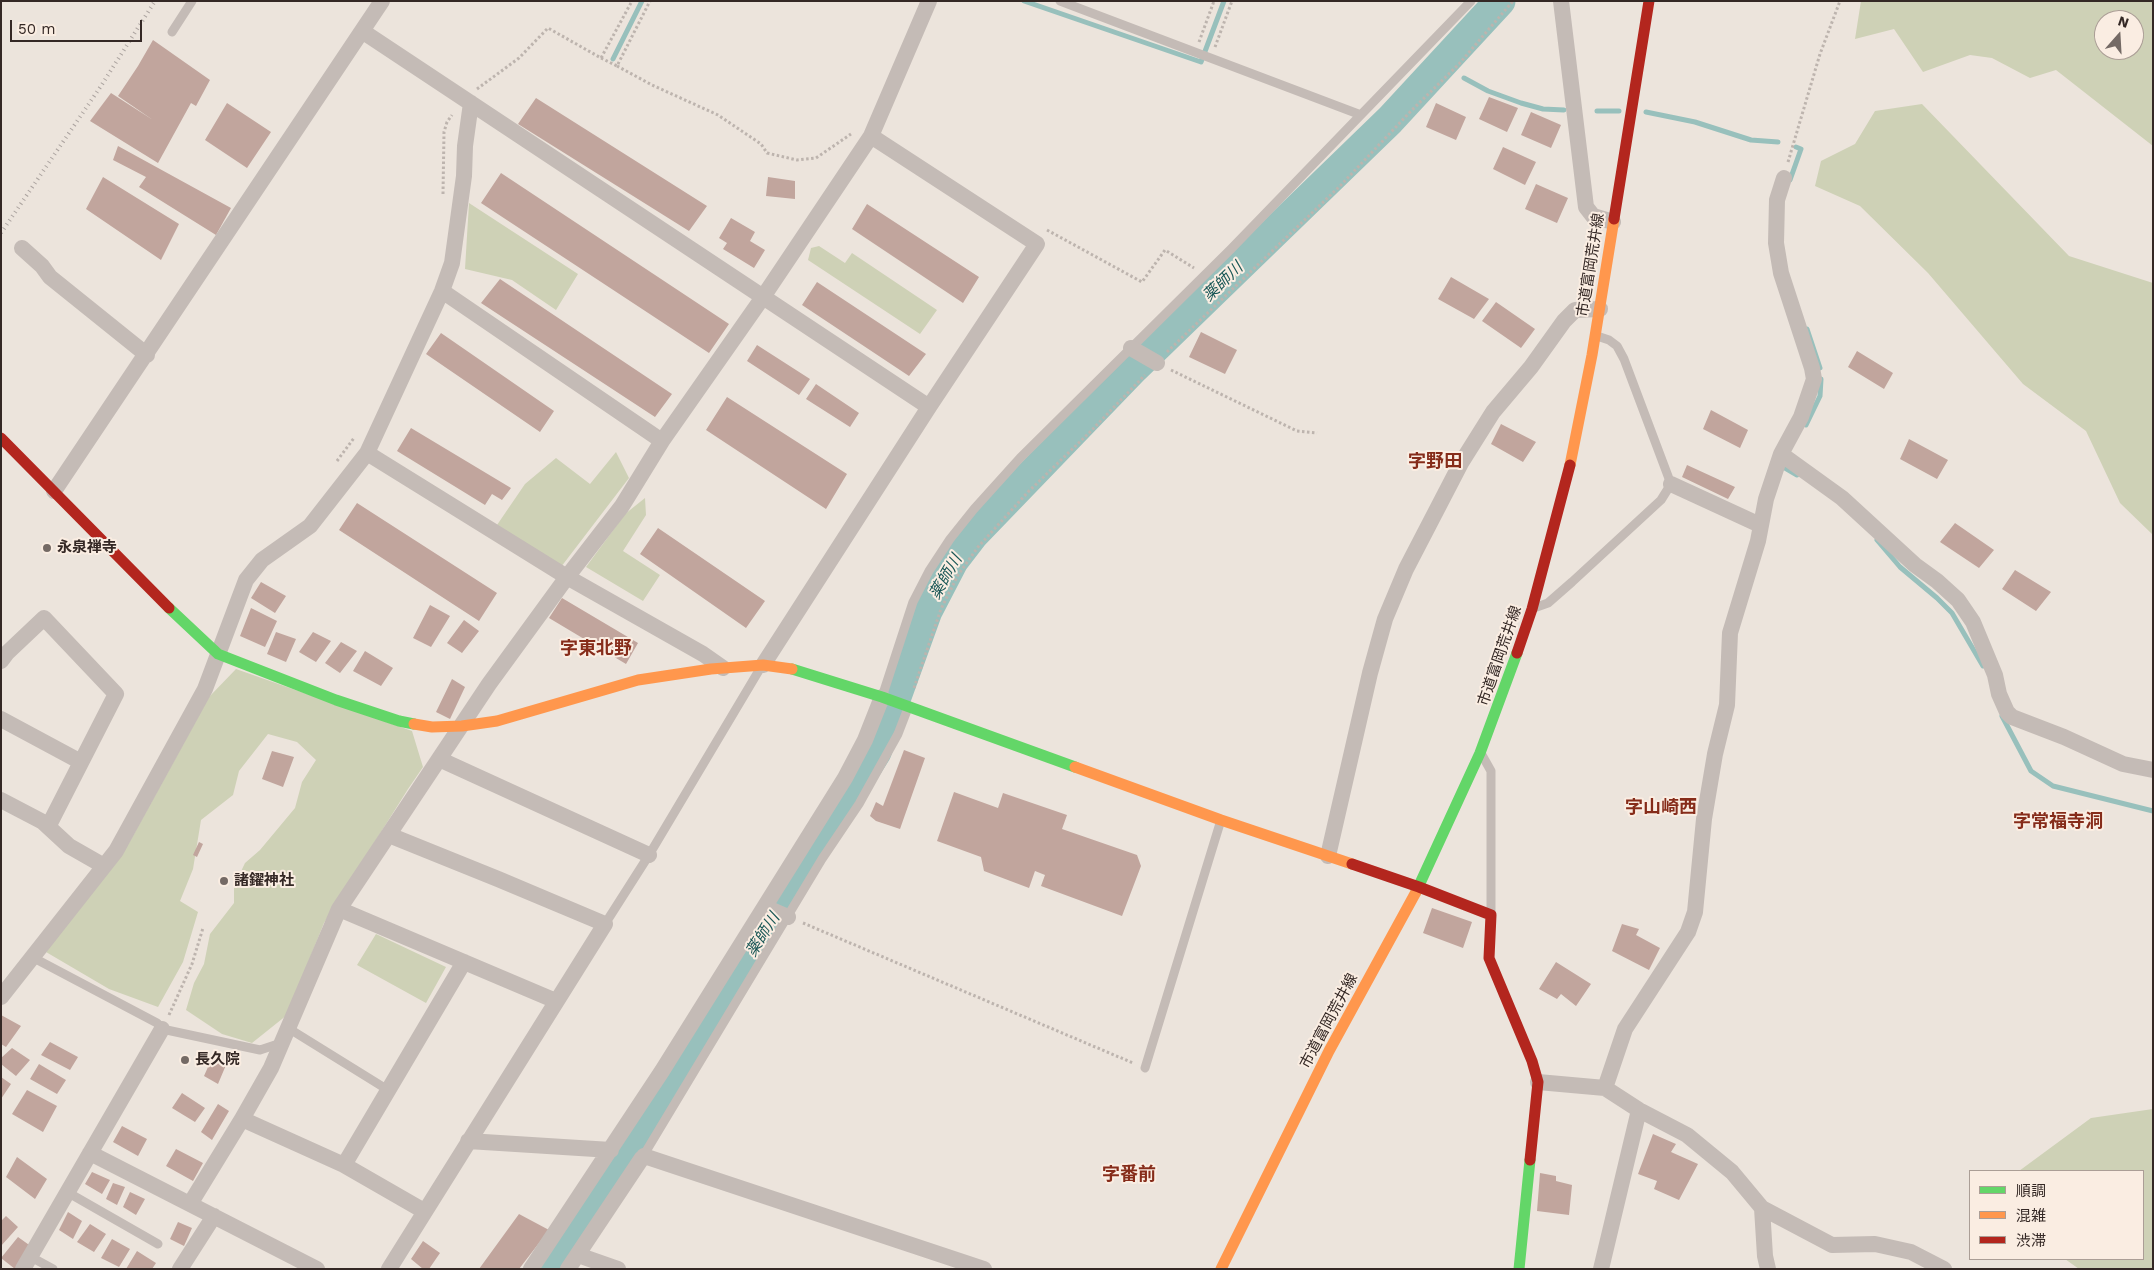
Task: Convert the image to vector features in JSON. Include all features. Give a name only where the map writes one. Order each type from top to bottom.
[{"type":"street","points":[[54,491],[382,1]]},
{"type":"street","points":[[190,1204],[271,1068],[339,909],[489,684],[567,577],[622,506],[662,441],[763,297],[863,134],[929,1]]},
{"type":"street","points":[[1561,1],[1586,207],[1593,216],[1613,222]]},
{"type":"street","name":"市道富岡荒井線","points":[[1221,1269],[1329,1051],[1419,887],[1480,753],[1503,695],[1532,609],[1568,480],[1600,309],[1649,1]]},
{"type":"street","points":[[362,31],[929,407]]},
{"type":"street","points":[[1,997],[116,851],[205,689],[246,580],[252,571],[262,560],[310,526],[367,453],[442,291],[452,263],[464,176],[468,101]]},
{"type":"street","points":[[763,665],[929,407],[1037,244],[863,134]]},
{"type":"street","points":[[1605,1088],[1625,1029],[1688,932],[1695,912],[1704,820],[1715,754],[1727,705],[1730,633],[1758,541],[1766,499],[1781,454],[1801,417],[1814,379],[1784,282],[1776,243],[1777,200],[1784,178]]},
{"type":"street","points":[[22,248],[42,266],[50,277],[147,354]]},
{"type":"street","points":[[442,291],[662,441]]},
{"type":"street","points":[[1328,856],[1385,619],[1406,569],[1461,463],[1493,412],[1531,367],[1564,321],[1575,310],[1600,309]]},
{"type":"street","points":[[1131,348],[1157,363]]},
{"type":"street","points":[[1,438],[153,593],[218,654],[290,684],[399,721],[432,727],[462,726],[497,721],[638,680],[723,668],[763,665],[800,670],[1221,820],[1419,887],[1491,915],[1489,958],[1532,1061],[1538,1082],[1519,1269]]},
{"type":"street","points":[[367,453],[567,577],[703,654],[723,668]]},
{"type":"street","points":[[1781,454],[1842,498],[1915,565],[1958,600],[1973,622],[1995,675],[2002,700],[2007,712],[2012,717],[2064,737],[2123,764],[2153,770]]},
{"type":"street","points":[[1672,484],[1760,525]]},
{"type":"street","points":[[1,661],[44,618],[116,694],[48,827]]},
{"type":"street","points":[[532,1269],[611,1150],[848,772],[865,740],[882,698]]},
{"type":"street","points":[[1,719],[81,762]]},
{"type":"street","points":[[439,760],[649,855]]},
{"type":"street","points":[[1,800],[44,822],[69,846],[104,866]]},
{"type":"street","points":[[389,836],[604,924],[389,1269]]},
{"type":"street","points":[[765,907],[788,917]]},
{"type":"street","points":[[339,909],[556,1001]]},
{"type":"street","points":[[344,1164],[464,962]]},
{"type":"street","points":[[27,1263],[162,1029]]},
{"type":"street","points":[[1538,1082],[1605,1088],[1639,1110],[1687,1135],[1732,1172],[1762,1208],[1832,1245],[1875,1244],[1911,1252],[1944,1269]]},
{"type":"street","points":[[1600,1269],[1639,1110]]},
{"type":"street","points":[[242,1118],[344,1164],[424,1211]]},
{"type":"street","points":[[468,1141],[611,1150]]},
{"type":"street","points":[[90,1153],[317,1269]]},
{"type":"street","points":[[568,1269],[643,1157],[984,1269]]},
{"type":"street","points":[[1762,1208],[1765,1256],[1768,1269]]},
{"type":"street","points":[[180,1269],[214,1216]]},
{"type":"street","points":[[578,1255],[618,1269]]},
{"type":"lane","points":[[172,32],[192,1]]},
{"type":"lane","points":[[1060,1],[1361,116]]},
{"type":"lane","points":[[882,698],[913,602],[929,571],[950,539],[974,509],[1020,458],[1361,116],[1471,1]]},
{"type":"lane","points":[[1532,609],[1548,603],[1572,582],[1661,500],[1672,484],[1624,359],[1617,346],[1609,340],[1595,335]]},
{"type":"lane","points":[[604,924],[649,855],[763,665]]},
{"type":"lane","points":[[643,1157],[822,858],[859,804],[898,734],[908,708]]},
{"type":"lane","points":[[1480,753],[1491,771],[1491,915]]},
{"type":"lane","points":[[1145,1068],[1221,820]]},
{"type":"lane","points":[[32,957],[157,1023],[162,1029],[260,1050],[285,1036],[388,1090]]},
{"type":"lane","points":[[67,1192],[158,1244]]},
{"type":"lane","points":[[27,1263],[53,1269]]},
{"type":"path","points":[[601,58],[632,1]]},
{"type":"path","points":[[617,66],[650,1]]},
{"type":"path","points":[[1197,52],[1214,1]]},
{"type":"path","points":[[1211,58],[1232,1]]},
{"type":"path","points":[[908,708],[941,609],[958,575],[978,546],[1028,492],[1157,363],[1342,185],[1458,64],[1513,1]]},
{"type":"path","points":[[1784,178],[1820,54],[1840,1]]},
{"type":"path","points":[[443,201],[444,132],[447,122],[468,101],[519,58],[548,28],[652,85],[718,115],[761,144],[767,153],[797,160],[816,158],[863,134]]},
{"type":"path","points":[[1031,240],[1040,231],[1048,230],[1142,282],[1165,250],[1205,274]]},
{"type":"path","points":[[1157,363],[1297,430],[1317,433]]},
{"type":"path","points":[[331,469],[359,432]]},
{"type":"path","points":[[788,917],[1145,1068]]},
{"type":"path","points":[[162,1029],[192,964],[203,928]]},
{"type":"green space","points":[[1861,1],[2153,1],[2153,146],[2056,70],[2030,78],[1992,58],[1970,55],[1923,72],[1894,29],[1855,39]]},
{"type":"green space","points":[[1922,104],[2069,256],[2153,283],[2153,535],[2120,503],[2086,431],[2023,384],[1928,273],[1860,206],[1815,186],[1821,161],[1855,144],[1875,111]]},
{"type":"green space","points":[[469,203],[578,274],[556,310],[512,280],[465,269]]},
{"type":"green space","points":[[819,246],[845,263],[852,253],[937,310],[920,334],[808,260],[811,248]]},
{"type":"green space","points":[[616,452],[629,478],[561,567],[497,525],[525,484],[556,458],[590,484]]},
{"type":"green space","points":[[645,498],[646,515],[623,551],[660,575],[643,601],[586,567],[625,514]]},
{"type":"green space","name":"諸鑃神社","points":[[236,669],[412,731],[423,767],[324,923],[287,1015],[252,1043],[222,1034],[186,1010],[194,983],[204,964],[210,934],[234,903],[234,886],[245,863],[260,850],[295,808],[302,782],[316,760],[297,742],[268,734],[239,771],[233,795],[201,820],[193,869],[180,901],[198,912],[183,962],[158,1007],[109,989],[46,952],[129,843],[209,697]]},
{"type":"green space","points":[[376,934],[446,967],[426,1003],[357,965]]},
{"type":"green space","points":[[2153,1109],[2153,1269],[2079,1269],[2066,1260],[2144,1260],[2144,1170],[2020,1170],[2091,1118]]},
{"type":"building","points":[[153,40],[210,80],[196,106],[191,103],[158,163],[90,121],[111,93],[153,120],[118,96]]},
{"type":"building","points":[[1489,97],[1518,108],[1507,132],[1479,119]]},
{"type":"building","points":[[536,98],[707,206],[689,231],[518,124]]},
{"type":"building","points":[[227,103],[271,132],[247,168],[205,140]]},
{"type":"building","points":[[1436,103],[1466,117],[1456,140],[1426,127]]},
{"type":"building","points":[[1531,112],[1561,125],[1551,148],[1521,135]]},
{"type":"building","points":[[118,146],[231,208],[216,235],[139,187],[146,177],[113,160]]},
{"type":"building","points":[[1503,147],[1536,162],[1525,185],[1493,169]]},
{"type":"building","points":[[501,173],[729,324],[709,353],[481,203]]},
{"type":"building","points":[[103,177],[179,224],[161,260],[86,209]]},
{"type":"building","points":[[768,177],[795,181],[795,199],[766,196]]},
{"type":"building","points":[[1536,184],[1568,198],[1557,223],[1525,209]]},
{"type":"building","points":[[867,204],[979,277],[963,303],[852,229]]},
{"type":"building","points":[[731,218],[755,232],[750,241],[765,250],[754,268],[723,249],[727,243],[719,238]]},
{"type":"building","points":[[1451,277],[1489,299],[1474,319],[1438,299]]},
{"type":"building","points":[[500,279],[672,394],[655,417],[481,303]]},
{"type":"building","points":[[817,282],[926,354],[909,376],[802,305]]},
{"type":"building","points":[[1496,302],[1535,329],[1521,348],[1482,321]]},
{"type":"building","points":[[1201,332],[1237,350],[1225,374],[1189,357]]},
{"type":"building","points":[[441,333],[554,411],[540,432],[426,354]]},
{"type":"building","points":[[757,345],[810,379],[799,395],[747,361]]},
{"type":"building","points":[[1857,351],[1893,373],[1884,389],[1848,367]]},
{"type":"building","points":[[816,384],[859,413],[850,427],[806,399]]},
{"type":"building","points":[[727,397],[847,474],[826,509],[706,430]]},
{"type":"building","points":[[1711,410],[1748,430],[1740,448],[1703,429]]},
{"type":"building","points":[[1501,424],[1536,442],[1523,462],[1491,444]]},
{"type":"building","points":[[411,428],[511,488],[502,500],[492,494],[485,505],[397,451]]},
{"type":"building","points":[[1909,439],[1948,460],[1937,479],[1900,459]]},
{"type":"building","points":[[1687,465],[1735,487],[1728,499],[1682,477]]},
{"type":"building","points":[[357,503],[497,593],[479,621],[339,530]]},
{"type":"building","points":[[1955,523],[1994,550],[1979,568],[1940,542]]},
{"type":"building","points":[[658,528],[765,601],[746,628],[640,554]]},
{"type":"building","points":[[2015,570],[2051,592],[2036,611],[2002,589]]},
{"type":"building","points":[[261,582],[286,596],[275,613],[251,598]]},
{"type":"building","points":[[562,598],[638,643],[626,664],[549,618]]},
{"type":"building","points":[[430,605],[450,616],[431,647],[413,638]]},
{"type":"building","points":[[251,608],[277,621],[265,647],[240,636]]},
{"type":"building","points":[[464,620],[479,631],[462,653],[447,643]]},
{"type":"building","points":[[276,632],[296,639],[286,662],[267,654]]},
{"type":"building","points":[[313,632],[331,641],[316,662],[299,652]]},
{"type":"building","points":[[341,642],[357,651],[340,673],[325,663]]},
{"type":"building","points":[[365,651],[393,668],[381,686],[353,671]]},
{"type":"building","points":[[452,679],[465,687],[450,719],[436,712]]},
{"type":"building","points":[[904,750],[925,758],[900,829],[876,821],[870,816],[876,802],[883,806]]},
{"type":"building","points":[[272,751],[294,757],[283,787],[262,779]]},
{"type":"building","points":[[954,792],[998,808],[1003,793],[1067,815],[1062,829],[1137,855],[1141,866],[1122,916],[1041,886],[1045,875],[1035,871],[1029,888],[984,871],[981,857],[937,841]]},
{"type":"building","points":[[199,842],[203,844],[197,857],[193,855]]},
{"type":"building","points":[[1432,908],[1472,922],[1463,948],[1423,933]]},
{"type":"building","points":[[1622,924],[1639,929],[1636,935],[1660,948],[1649,970],[1612,951]]},
{"type":"building","points":[[1556,962],[1591,984],[1576,1006],[1561,994],[1557,999],[1539,989]]},
{"type":"building","points":[[1,1015],[21,1026],[6,1047],[1,1044]]},
{"type":"building","points":[[50,1042],[78,1057],[70,1070],[41,1055]]},
{"type":"building","points":[[12,1048],[30,1060],[16,1076],[1,1064],[1,1058]]},
{"type":"building","points":[[212,1058],[226,1065],[218,1084],[204,1076]]},
{"type":"building","points":[[39,1064],[66,1080],[57,1094],[30,1079]]},
{"type":"building","points":[[1,1077],[11,1084],[1,1099]]},
{"type":"building","points":[[27,1090],[57,1106],[43,1132],[12,1114]]},
{"type":"building","points":[[182,1093],[205,1108],[195,1122],[172,1108]]},
{"type":"building","points":[[218,1104],[229,1111],[212,1140],[201,1132]]},
{"type":"building","points":[[122,1126],[147,1139],[138,1156],[113,1142]]},
{"type":"building","points":[[1653,1134],[1676,1144],[1671,1152],[1698,1164],[1679,1200],[1654,1189],[1657,1181],[1638,1174]]},
{"type":"building","points":[[176,1149],[203,1163],[193,1181],[166,1166]]},
{"type":"building","points":[[17,1157],[47,1179],[35,1199],[6,1177]]},
{"type":"building","points":[[92,1172],[110,1180],[102,1194],[85,1184]]},
{"type":"building","points":[[1540,1173],[1556,1176],[1556,1181],[1572,1185],[1569,1215],[1537,1211]]},
{"type":"building","points":[[113,1183],[125,1187],[117,1205],[106,1199]]},
{"type":"building","points":[[130,1192],[145,1199],[136,1215],[123,1207]]},
{"type":"building","points":[[68,1212],[82,1221],[73,1239],[59,1230]]},
{"type":"building","points":[[519,1214],[549,1230],[519,1269],[479,1269]]},
{"type":"building","points":[[6,1216],[18,1227],[1,1246],[1,1221]]},
{"type":"building","points":[[178,1222],[192,1228],[184,1246],[170,1239]]},
{"type":"building","points":[[90,1224],[106,1234],[94,1252],[77,1242]]},
{"type":"building","points":[[18,1237],[32,1247],[15,1269],[1,1258]]},
{"type":"building","points":[[112,1239],[130,1249],[119,1267],[101,1258]]},
{"type":"building","points":[[423,1241],[440,1253],[429,1269],[423,1269],[411,1259]]},
{"type":"building","points":[[137,1251],[156,1263],[152,1269],[126,1269]]},
{"type":"waterway","points":[[613,59],[642,1]]},
{"type":"waterway","points":[[1024,1],[1201,62],[1224,1]]},
{"type":"waterway","name":"薬師川","points":[[551,1269],[662,1098],[769,921],[876,752],[927,611],[953,561],[973,535],[1134,368],[1390,120],[1500,1]]},
{"type":"waterway","name":"薬師川","points":[[1443,60],[1449,66]]},
{"type":"waterway","points":[[1464,78],[1488,91],[1521,103],[1543,109],[1564,110]]},
{"type":"waterway","points":[[1597,111],[1619,111]]},
{"type":"waterway","points":[[1646,112],[1695,122],[1751,140],[1778,142]]},
{"type":"waterway","points":[[1790,180],[1801,149],[1796,147]]},
{"type":"waterway","points":[[1807,329],[1820,368]]},
{"type":"waterway","points":[[1806,425],[1820,396],[1821,379]]},
{"type":"waterway","points":[[1785,468],[1797,475]]},
{"type":"waterway","points":[[1877,540],[1900,567],[1952,613],[1983,666]]},
{"type":"waterway","points":[[2002,716],[2031,771],[2053,786],[2153,811]]},
{"type":"railway","points":[[1,233],[101,86],[155,1]]},
{"type":"traffic: fast","points":[[169,608],[218,654],[336,700],[399,721],[414,724]]},
{"type":"traffic: fast","points":[[1416,892],[1480,753],[1517,653]]},
{"type":"traffic: fast","points":[[792,669],[882,697],[1075,767]]},
{"type":"traffic: fast","points":[[1519,1269],[1530,1160]]},
{"type":"traffic: slow","points":[[1570,465],[1592,355],[1614,219]]},
{"type":"traffic: slow","points":[[414,724],[432,727],[462,726],[497,721],[638,680],[711,669],[763,665],[792,669]]},
{"type":"traffic: slow","points":[[1075,767],[1221,820],[1352,864]]},
{"type":"traffic: slow","points":[[1221,1269],[1329,1051],[1416,892]]},
{"type":"traffic: jam","points":[[1614,219],[1649,1]]},
{"type":"traffic: jam","points":[[1,438],[169,608]]},
{"type":"traffic: jam","points":[[1517,653],[1532,609],[1570,465]]},
{"type":"traffic: jam","points":[[1352,864],[1491,915],[1489,958],[1532,1061],[1538,1082],[1530,1160]]},
{"type":"place","name":"永泉禅寺","points":[[47,548]]},
{"type":"place","name":"諸鑃神社","points":[[224,881]]},
{"type":"place","name":"長久院","points":[[185,1060]]},
{"type":"district","name":"字野田","points":[[1435,462]]},
{"type":"district","name":"字東北野","points":[[596,649]]},
{"type":"district","name":"字山崎西","points":[[1661,808]]},
{"type":"district","name":"字常福寺洞","points":[[2058,822]]},
{"type":"district","name":"字番前","points":[[1129,1175]]}]
